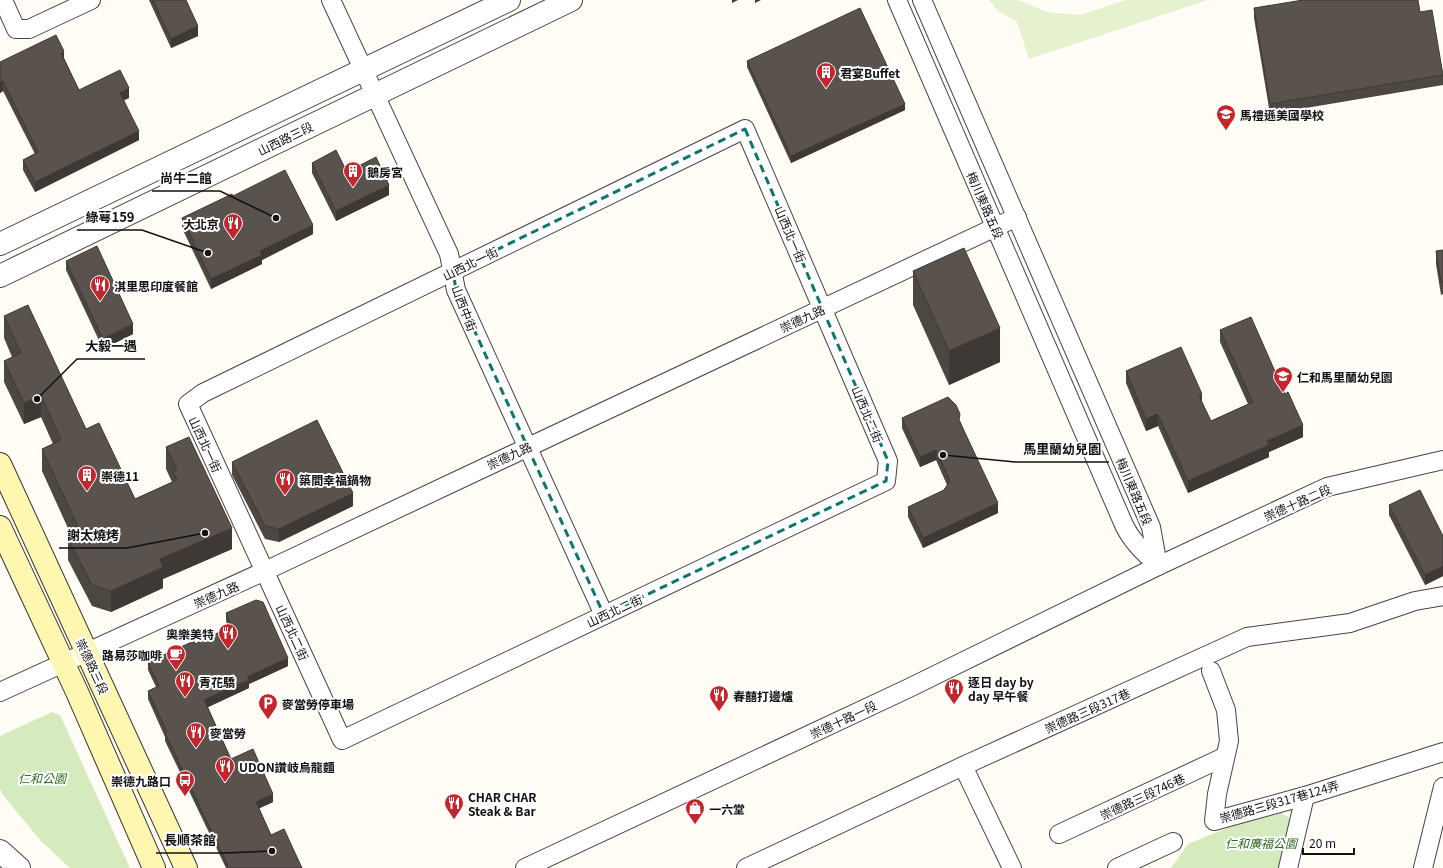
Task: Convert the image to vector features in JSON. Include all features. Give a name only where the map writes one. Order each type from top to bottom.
[{"type":"main road","name":"崇德路三段","points":[[0,464],[186,868]]},
{"type":"main road","points":[[0,527],[154,868]]},
{"type":"street","points":[[3,0],[16,29],[29,29],[90,0]]},
{"type":"street","name":"山西中街","points":[[331,0],[449,254],[456,290],[526,447],[604,615]]},
{"type":"street","points":[[0,244],[509,0]]},
{"type":"street","name":"山西路三段","points":[[0,276],[571,0]]},
{"type":"street","name":"梅川東路五段","points":[[897,0],[1130,537],[1158,566]]},
{"type":"street","name":"梅川東路五段","points":[[922,0],[1151,527],[1158,566]]},
{"type":"street","name":"山西北一街","points":[[265,572],[188,404],[203,392],[745,130],[822,308]]},
{"type":"street","name":"崇德九路","points":[[0,692],[86,651],[265,572],[526,447],[1017,217]]},
{"type":"street","name":"山西北二街","points":[[265,572],[342,740],[886,480],[888,461],[822,308]]},
{"type":"street","name":"崇德十路二段","points":[[1158,566],[1327,487],[1443,460]]},
{"type":"street","name":"崇德十路一段","points":[[525,868],[936,675],[1158,566]]},
{"type":"street","name":"崇德路三段317巷","points":[[746,868],[963,766],[1248,637],[1350,623],[1416,601],[1443,596]]},
{"type":"street","name":"崇德路三段317巷124弄","points":[[1211,671],[1226,710],[1229,741],[1216,794],[1214,821],[1305,796],[1443,752]]},
{"type":"street","name":"崇德路三段746巷","points":[[1059,834],[1224,757]]},
{"type":"street","points":[[963,766],[1012,868]]},
{"type":"street","points":[[1423,868],[1443,787]]},
{"type":"street","points":[[1288,868],[1305,796]]},
{"type":"street","points":[[1117,868],[1173,842]]},
{"type":"street","points":[[0,851],[18,868]]},
{"type":"highlighted area","points":[[745,129],[888,461],[886,481],[604,615],[456,290],[453,271]]},
{"type":"green space","points":[[989,0],[1017,0],[1047,12],[1080,15],[1126,0],[1208,0],[1029,59],[1017,22],[998,11]]},
{"type":"green space","name":"仁和公園","points":[[52,712],[60,715],[130,868],[70,868],[40,840],[3,795],[0,789],[0,736]]},
{"type":"green space","name":"仁和廣福公園","points":[[1274,809],[1293,820],[1281,868],[1171,868],[1188,844]]},
{"type":"building","points":[[153,0],[186,0],[198,26],[171,39]]},
{"type":"building","points":[[1303,0],[1418,0],[1420,12],[1432,10],[1443,75],[1270,104],[1254,8]]},
{"type":"building","name":"君宴Buffet","points":[[860,8],[905,104],[791,156],[747,61]]},
{"type":"building","points":[[56,35],[64,51],[61,53],[79,90],[120,70],[129,88],[120,93],[139,131],[35,182],[23,160],[38,152],[3,81],[0,83],[0,62]]},
{"type":"building","name":"鵝房宮","points":[[336,150],[347,172],[376,157],[389,185],[336,211],[312,163]]},
{"type":"building","points":[[285,170],[313,225],[260,251],[262,255],[211,279],[182,218],[232,194],[233,196]]},
{"type":"building","name":"淇里思印度餐館","points":[[97,246],[133,324],[103,339],[66,261]]},
{"type":"building","points":[[964,248],[1000,328],[949,351],[913,271]]},
{"type":"building","points":[[1443,250],[1443,282],[1441,282],[1436,251]]},
{"type":"building","points":[[28,305],[86,429],[99,423],[135,499],[177,480],[173,472],[177,470],[166,447],[189,437],[232,528],[160,559],[163,567],[111,591],[92,585],[68,538],[81,533],[42,449],[61,440],[41,395],[24,403],[4,361],[21,353],[4,316]]},
{"type":"building","points":[[1251,317],[1285,394],[1288,392],[1303,425],[1267,441],[1269,445],[1188,481],[1158,414],[1146,419],[1126,371],[1181,347],[1202,394],[1199,396],[1211,421],[1253,402],[1220,330]]},
{"type":"building","points":[[948,397],[956,405],[960,414],[959,420],[998,503],[923,538],[908,507],[944,490],[950,481],[936,450],[920,457],[902,418]]},
{"type":"building","points":[[317,420],[353,493],[279,529],[265,526],[232,462]]},
{"type":"building","points":[[1420,490],[1443,536],[1443,566],[1425,575],[1389,505]]},
{"type":"building","points":[[256,600],[263,602],[288,658],[247,677],[249,680],[204,700],[231,759],[253,749],[273,794],[256,802],[271,835],[284,829],[302,868],[229,868],[165,733],[167,732],[148,691],[159,686],[148,662],[194,641],[195,644],[232,626],[226,613]]},
{"type":"place","name":"君宴Buffet","points":[[826,89]]},
{"type":"place","name":"馬禮遜美國學校","points":[[1226,131]]},
{"type":"place","name":"鵝房宮","points":[[353,188]]},
{"type":"place","name":"尚牛二館","points":[[276,218]]},
{"type":"place","name":"大北京","points":[[233,240]]},
{"type":"place","name":"綠萼159","points":[[208,253]]},
{"type":"place","name":"淇里思印度餐館","points":[[100,302]]},
{"type":"place","name":"仁和馬里蘭幼兒園","points":[[1283,393]]},
{"type":"place","name":"大毅一遇","points":[[37,399]]},
{"type":"place","name":"馬里蘭幼兒園","points":[[943,455]]},
{"type":"place","name":"崇德11","points":[[87,492]]},
{"type":"place","name":"築間幸福鍋物","points":[[285,496]]},
{"type":"place","name":"謝太燒烤","points":[[205,533]]},
{"type":"place","name":"奧樂美特","points":[[228,650]]},
{"type":"place","name":"路易莎咖啡","points":[[176,671]]},
{"type":"place","name":"青花驕","points":[[185,698]]},
{"type":"place","name":"逐日 day by day 早午餐","points":[[954,705]]},
{"type":"place","name":"春囍打邊爐","points":[[719,712]]},
{"type":"place","name":"麥當勞停車場","points":[[268,720]]},
{"type":"place","name":"麥當勞","points":[[196,749]]},
{"type":"place","name":"UDON讚岐烏龍麵","points":[[225,783]]},
{"type":"place","name":"崇德九路口","points":[[185,797]]},
{"type":"place","name":"CHAR CHAR Steak & Bar","points":[[454,820]]},
{"type":"place","name":"一六堂","points":[[695,825]]},
{"type":"place","name":"長順茶館","points":[[272,851]]}]
